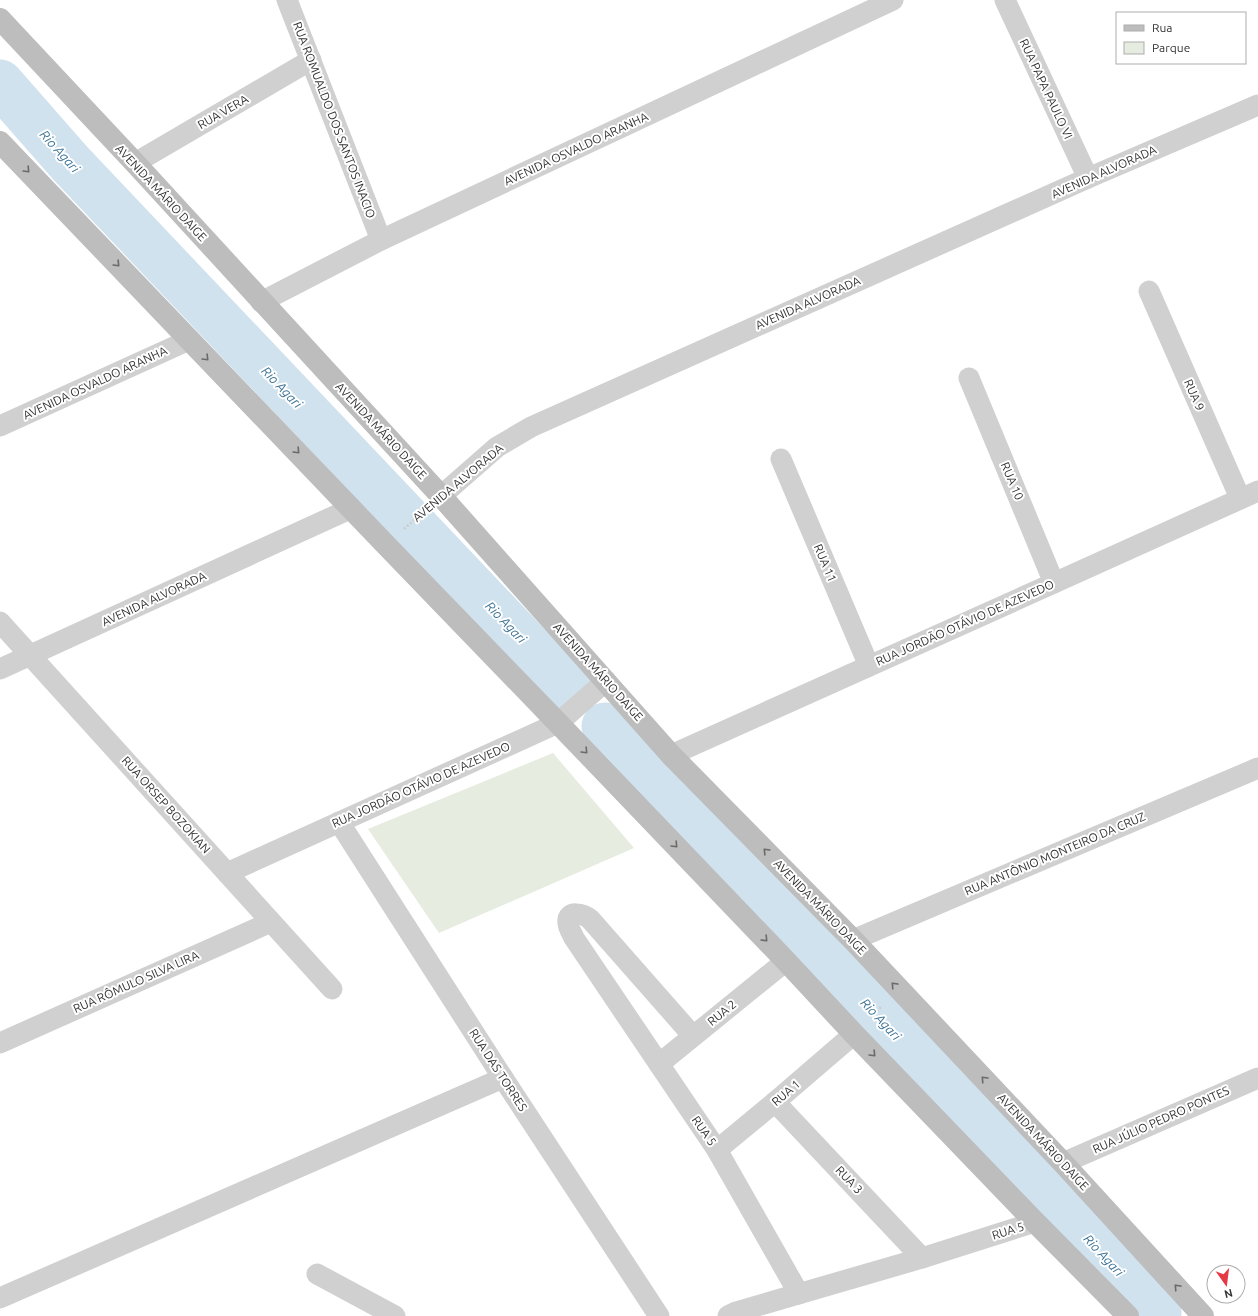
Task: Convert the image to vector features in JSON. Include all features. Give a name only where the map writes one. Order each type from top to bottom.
[{"type":"street","name":"AVENIDA OSVALDO ARANHA","points":[[261,302],[381,240],[892,0]]},
{"type":"street","name":"RUA PAPA PAULO VI","points":[[1005,0],[1088,178]]},
{"type":"street","name":"RUA ROMUALDO DOS SANTOS INACIO","points":[[289,1],[381,240]]},
{"type":"street","name":"AVENIDA MÁRIO DAIGE","points":[[0,19],[135,163],[261,302],[441,496],[671,754],[853,940],[1063,1163],[1203,1316]]},
{"type":"street","name":"RUA VERA","points":[[135,163],[311,60]]},
{"type":"street","name":"AVENIDA ALVORADA","points":[[441,496],[497,447],[531,427],[1088,178],[1258,105]]},
{"type":"street","points":[[0,142],[385,544],[558,722],[854,1034],[1128,1316]]},
{"type":"street","name":"RUA 9","points":[[1149,291],[1249,494]]},
{"type":"street","name":"AVENIDA OSVALDO ARANHA","points":[[0,426],[189,340]]},
{"type":"street","name":"RUA 10","points":[[969,378],[1054,583]]},
{"type":"street","name":"RUA 11","points":[[781,460],[869,666]]},
{"type":"street","name":"RUA JORDÃO OTÁVIO DE AZEVEDO","points":[[671,754],[1249,494]]},
{"type":"street","name":"AVENIDA ALVORADA","points":[[0,669],[352,508]]},
{"type":"street","name":"RUA ORSEP BOZOKIAN","points":[[0,622],[332,989]]},
{"type":"street","name":"RUA JORDÃO OTÁVIO DE AZEVEDO","points":[[227,873],[558,722],[606,681]]},
{"type":"street","name":"RUA ANTÔNIO MONTEIRO DA CRUZ","points":[[853,940],[1258,768]]},
{"type":"street","name":"RUA DAS TORRES","points":[[339,822],[503,1078],[659,1316]]},
{"type":"street","name":"RUA 5","points":[[694,1036],[590,919],[580,913],[574,913],[570,916],[568,919],[568,924],[574,938],[717,1150],[799,1294],[922,1258],[1035,1222]]},
{"type":"street","name":"RUA RÔMULO SILVA LIRA","points":[[0,1043],[271,922]]},
{"type":"street","name":"RUA 2","points":[[659,1064],[786,961]]},
{"type":"street","name":"RUA 1","points":[[717,1150],[854,1034]]},
{"type":"street","points":[[0,1298],[503,1078]]},
{"type":"street","name":"RUA JÚLIO PEDRO PONTES","points":[[1063,1163],[1258,1078]]},
{"type":"street","name":"RUA 3","points":[[775,1102],[922,1258]]},
{"type":"street","points":[[317,1274],[395,1316]]},
{"type":"street","points":[[728,1316],[736,1312],[799,1294]]},
{"type":"path","name":"AVENIDA ALVORADA","points":[[385,544],[441,496]]},
{"type":"path","points":[[854,1034],[899,990]]},
{"type":"green space","points":[[553,753],[634,848],[439,933],[368,829]]},
{"type":"waterway","name":"Rio Agari","points":[[0,83],[71,164],[568,688]]},
{"type":"waterway","name":"Rio Agari","points":[[605,726],[1158,1312]]}]
